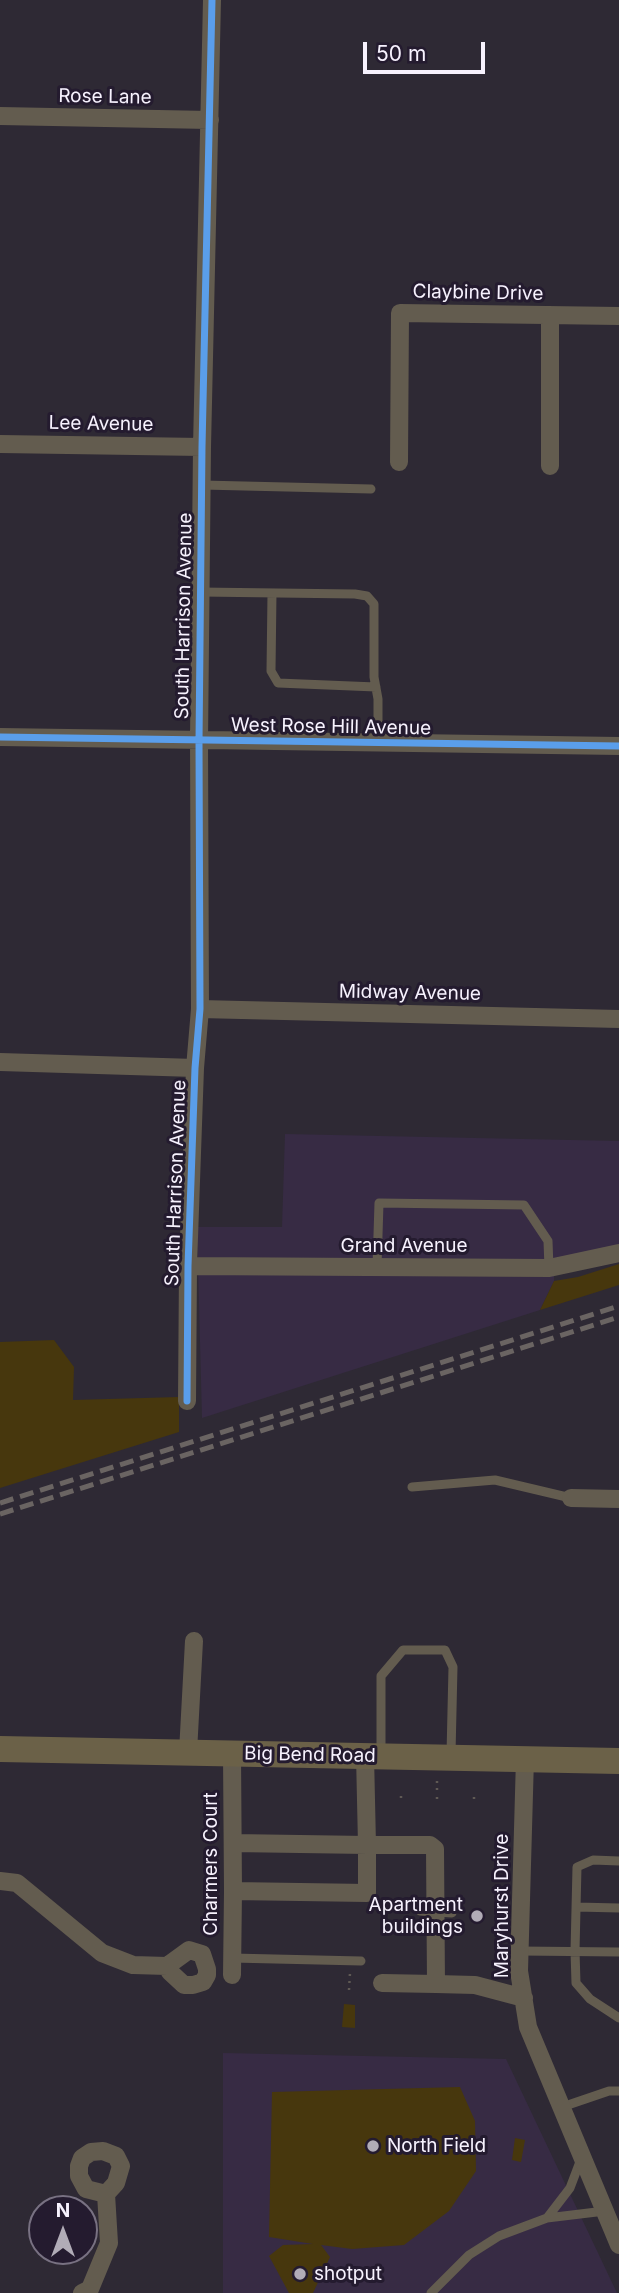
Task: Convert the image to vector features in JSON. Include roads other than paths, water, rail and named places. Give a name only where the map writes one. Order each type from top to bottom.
[{"type":"main road","name":"Big Bend Road","points":[[0,1749],[373,1755],[444,1766],[525,1758],[619,1760]]},
{"type":"street","name":"South Harrison Avenue","points":[[187,1401],[188,1266],[195,1068],[200,1009],[200,592],[212,0]]},
{"type":"street","name":"Rose Lane","points":[[0,116],[210,120]]},
{"type":"street","name":"Claybine Drive","points":[[399,461],[400,313],[619,316]]},
{"type":"street","points":[[550,315],[550,466]]},
{"type":"street","name":"Lee Avenue","points":[[0,443],[202,447]]},
{"type":"street","name":"West Rose Hill Avenue","points":[[0,737],[619,746]]},
{"type":"street","name":"Midway Avenue","points":[[200,1009],[619,1019]]},
{"type":"street","points":[[0,1062],[195,1068]]},
{"type":"street","name":"Grand Avenue","points":[[188,1266],[549,1268],[619,1253]]},
{"type":"street","points":[[571,1498],[619,1499]]},
{"type":"street","points":[[188,1752],[194,1641]]},
{"type":"street","name":"Charmers Court","points":[[232,1754],[232,1966]]},
{"type":"street","points":[[233,1891],[367,1893],[373,1755]]},
{"type":"street","name":"Maryhurst Drive","points":[[525,1758],[519,1971],[528,2027],[619,2245]]},
{"type":"street","points":[[233,1843],[430,1844],[435,1849],[436,1984]]},
{"type":"street","points":[[0,1881],[17,1883],[102,1952],[133,1965],[167,1966]]},
{"type":"street","points":[[382,1983],[475,1985],[524,1998]]},
{"type":"street","points":[[82,2293],[90,2289],[109,2243],[106,2194]]},
{"type":"lane","points":[[202,485],[371,489]]},
{"type":"lane","points":[[200,592],[367,596],[374,604],[378,743]]},
{"type":"lane","points":[[272,593],[271,671],[278,683],[376,687]]},
{"type":"lane","points":[[377,1267],[379,1203],[524,1205],[548,1241],[549,1268]]},
{"type":"lane","points":[[412,1488],[495,1480],[571,1498]]},
{"type":"lane","points":[[373,1755],[381,1676],[402,1650],[445,1650],[453,1667],[444,1766]]},
{"type":"lane","points":[[619,1861],[593,1860],[577,1867],[575,1951],[576,1983],[590,1999],[619,2018]]},
{"type":"lane","points":[[576,1907],[619,1908]]},
{"type":"lane","points":[[520,1951],[619,1952]]},
{"type":"lane","points":[[232,1966],[361,1961]]},
{"type":"lane","points":[[562,2107],[609,2091],[619,2091]]},
{"type":"lane","points":[[547,2218],[570,2188],[582,2158]]},
{"type":"lane","points":[[431,2293],[469,2255],[499,2236],[547,2218],[605,2211]]},
{"type":"railway","points":[[0,1503],[619,1306]]},
{"type":"railway","points":[[0,1514],[619,1317]]},
{"type":"place","name":"Apartment buildings","points":[[477,1916]]},
{"type":"place","name":"North Field","points":[[373,2146]]},
{"type":"place","name":"shotput","points":[[300,2274]]}]
